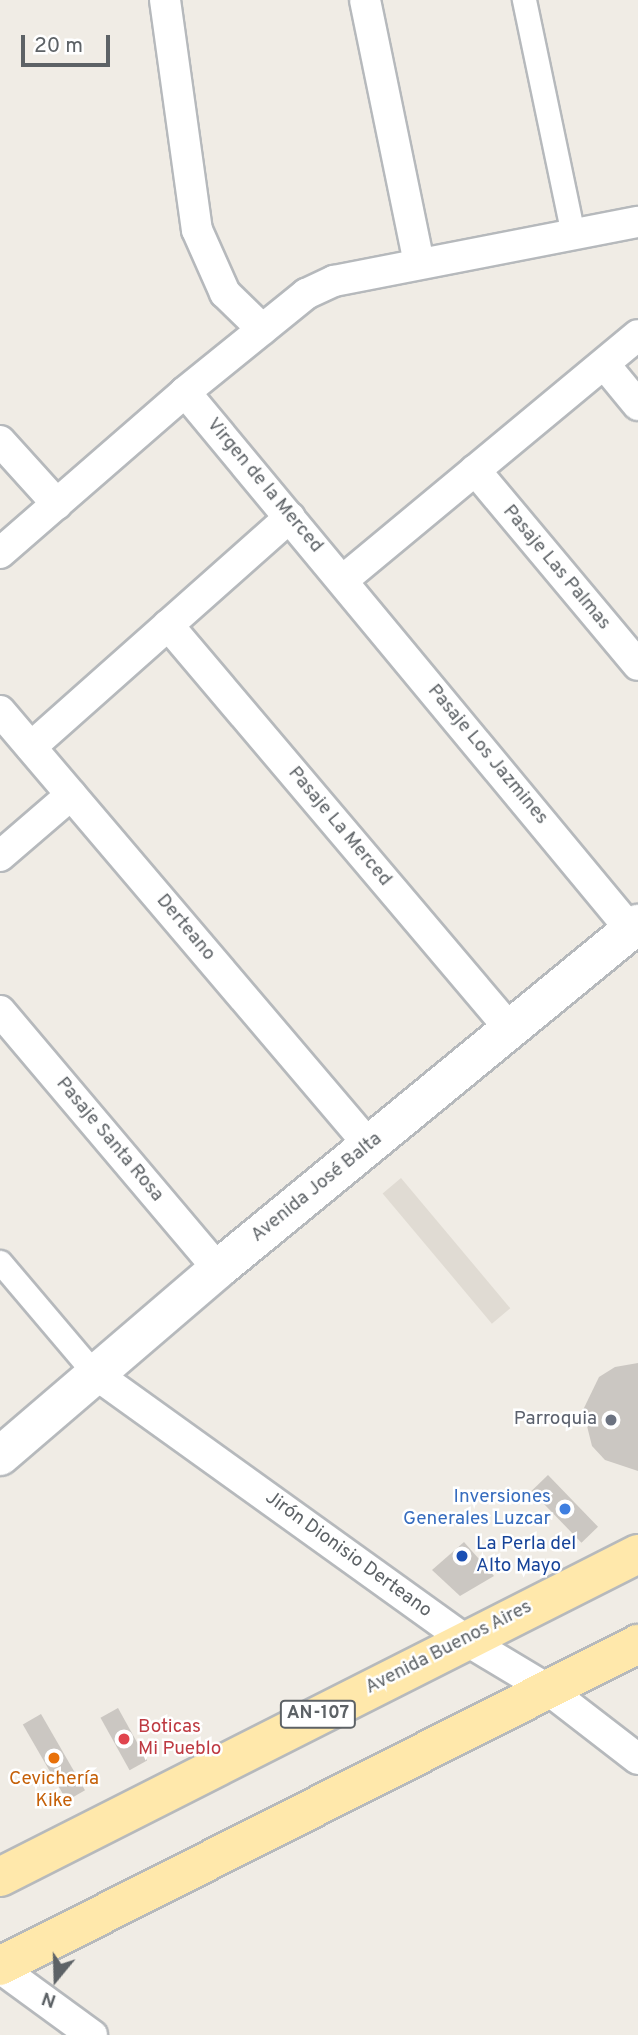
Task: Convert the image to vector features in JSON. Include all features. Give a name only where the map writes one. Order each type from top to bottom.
[{"type":"main road","name":"Avenida José Balta","points":[[0,1456],[218,1269],[634,927]]},
{"type":"main road","name":"Avenida Buenos Aires","points":[[0,1877],[464,1639],[638,1554]]},
{"type":"main road","points":[[0,1967],[546,1688],[638,1644]]},
{"type":"street","points":[[165,0],[197,230],[225,293],[262,329]]},
{"type":"street","points":[[365,0],[419,264]]},
{"type":"street","points":[[524,0],[573,234]]},
{"type":"street","points":[[0,553],[186,392],[306,295],[334,281],[638,222]]},
{"type":"street","points":[[342,580],[638,335]]},
{"type":"street","points":[[605,365],[638,405]]},
{"type":"street","name":"Virgen de la Merced","points":[[186,392],[342,580]]},
{"type":"street","points":[[0,441],[57,504]]},
{"type":"street","name":"Pasaje Las Palmas","points":[[475,470],[638,665]]},
{"type":"street","points":[[31,747],[290,517]]},
{"type":"street","name":"Pasaje Los Jazmines","points":[[342,580],[634,927]]},
{"type":"street","name":"Pasaje La Merced","points":[[168,625],[510,1029]]},
{"type":"street","name":"Derteano","points":[[0,711],[369,1145]]},
{"type":"street","points":[[0,856],[71,795]]},
{"type":"street","name":"Pasaje Santa Rosa","points":[[0,1011],[218,1269]]},
{"type":"street","points":[[0,1262],[94,1373]]},
{"type":"street","name":"Jirón Dionisio Derteano","points":[[94,1373],[464,1639],[546,1688],[638,1759]]},
{"type":"street","points":[[0,1967],[92,2035]]},
{"type":"shaded area","points":[[401,1178],[510,1308],[492,1324],[383,1193]]},
{"type":"building","name":"Parroquia","points":[[638,1363],[638,1471],[605,1460],[592,1446],[583,1410],[599,1377],[615,1367]]},
{"type":"building","name":"Inversiones Generales Luzcar","points":[[548,1475],[598,1527],[581,1543],[531,1491]]},
{"type":"building","name":"La Perla del Alto Mayo","points":[[464,1542],[494,1576],[460,1596],[432,1570]]},
{"type":"building","name":"Boticas Mi Pueblo","points":[[118,1708],[147,1760],[130,1770],[101,1718]]},
{"type":"building","name":"Cevichería Kike","points":[[41,1714],[85,1790],[67,1801],[23,1724]]},
{"type":"place","name":"Parroquia","points":[[611,1420]]},
{"type":"place","name":"Inversiones Generales Luzcar","points":[[565,1509]]},
{"type":"place","name":"La Perla del Alto Mayo","points":[[462,1556]]},
{"type":"place","name":"Boticas Mi Pueblo","points":[[124,1739]]},
{"type":"place","name":"Cevichería Kike","points":[[54,1758]]}]
